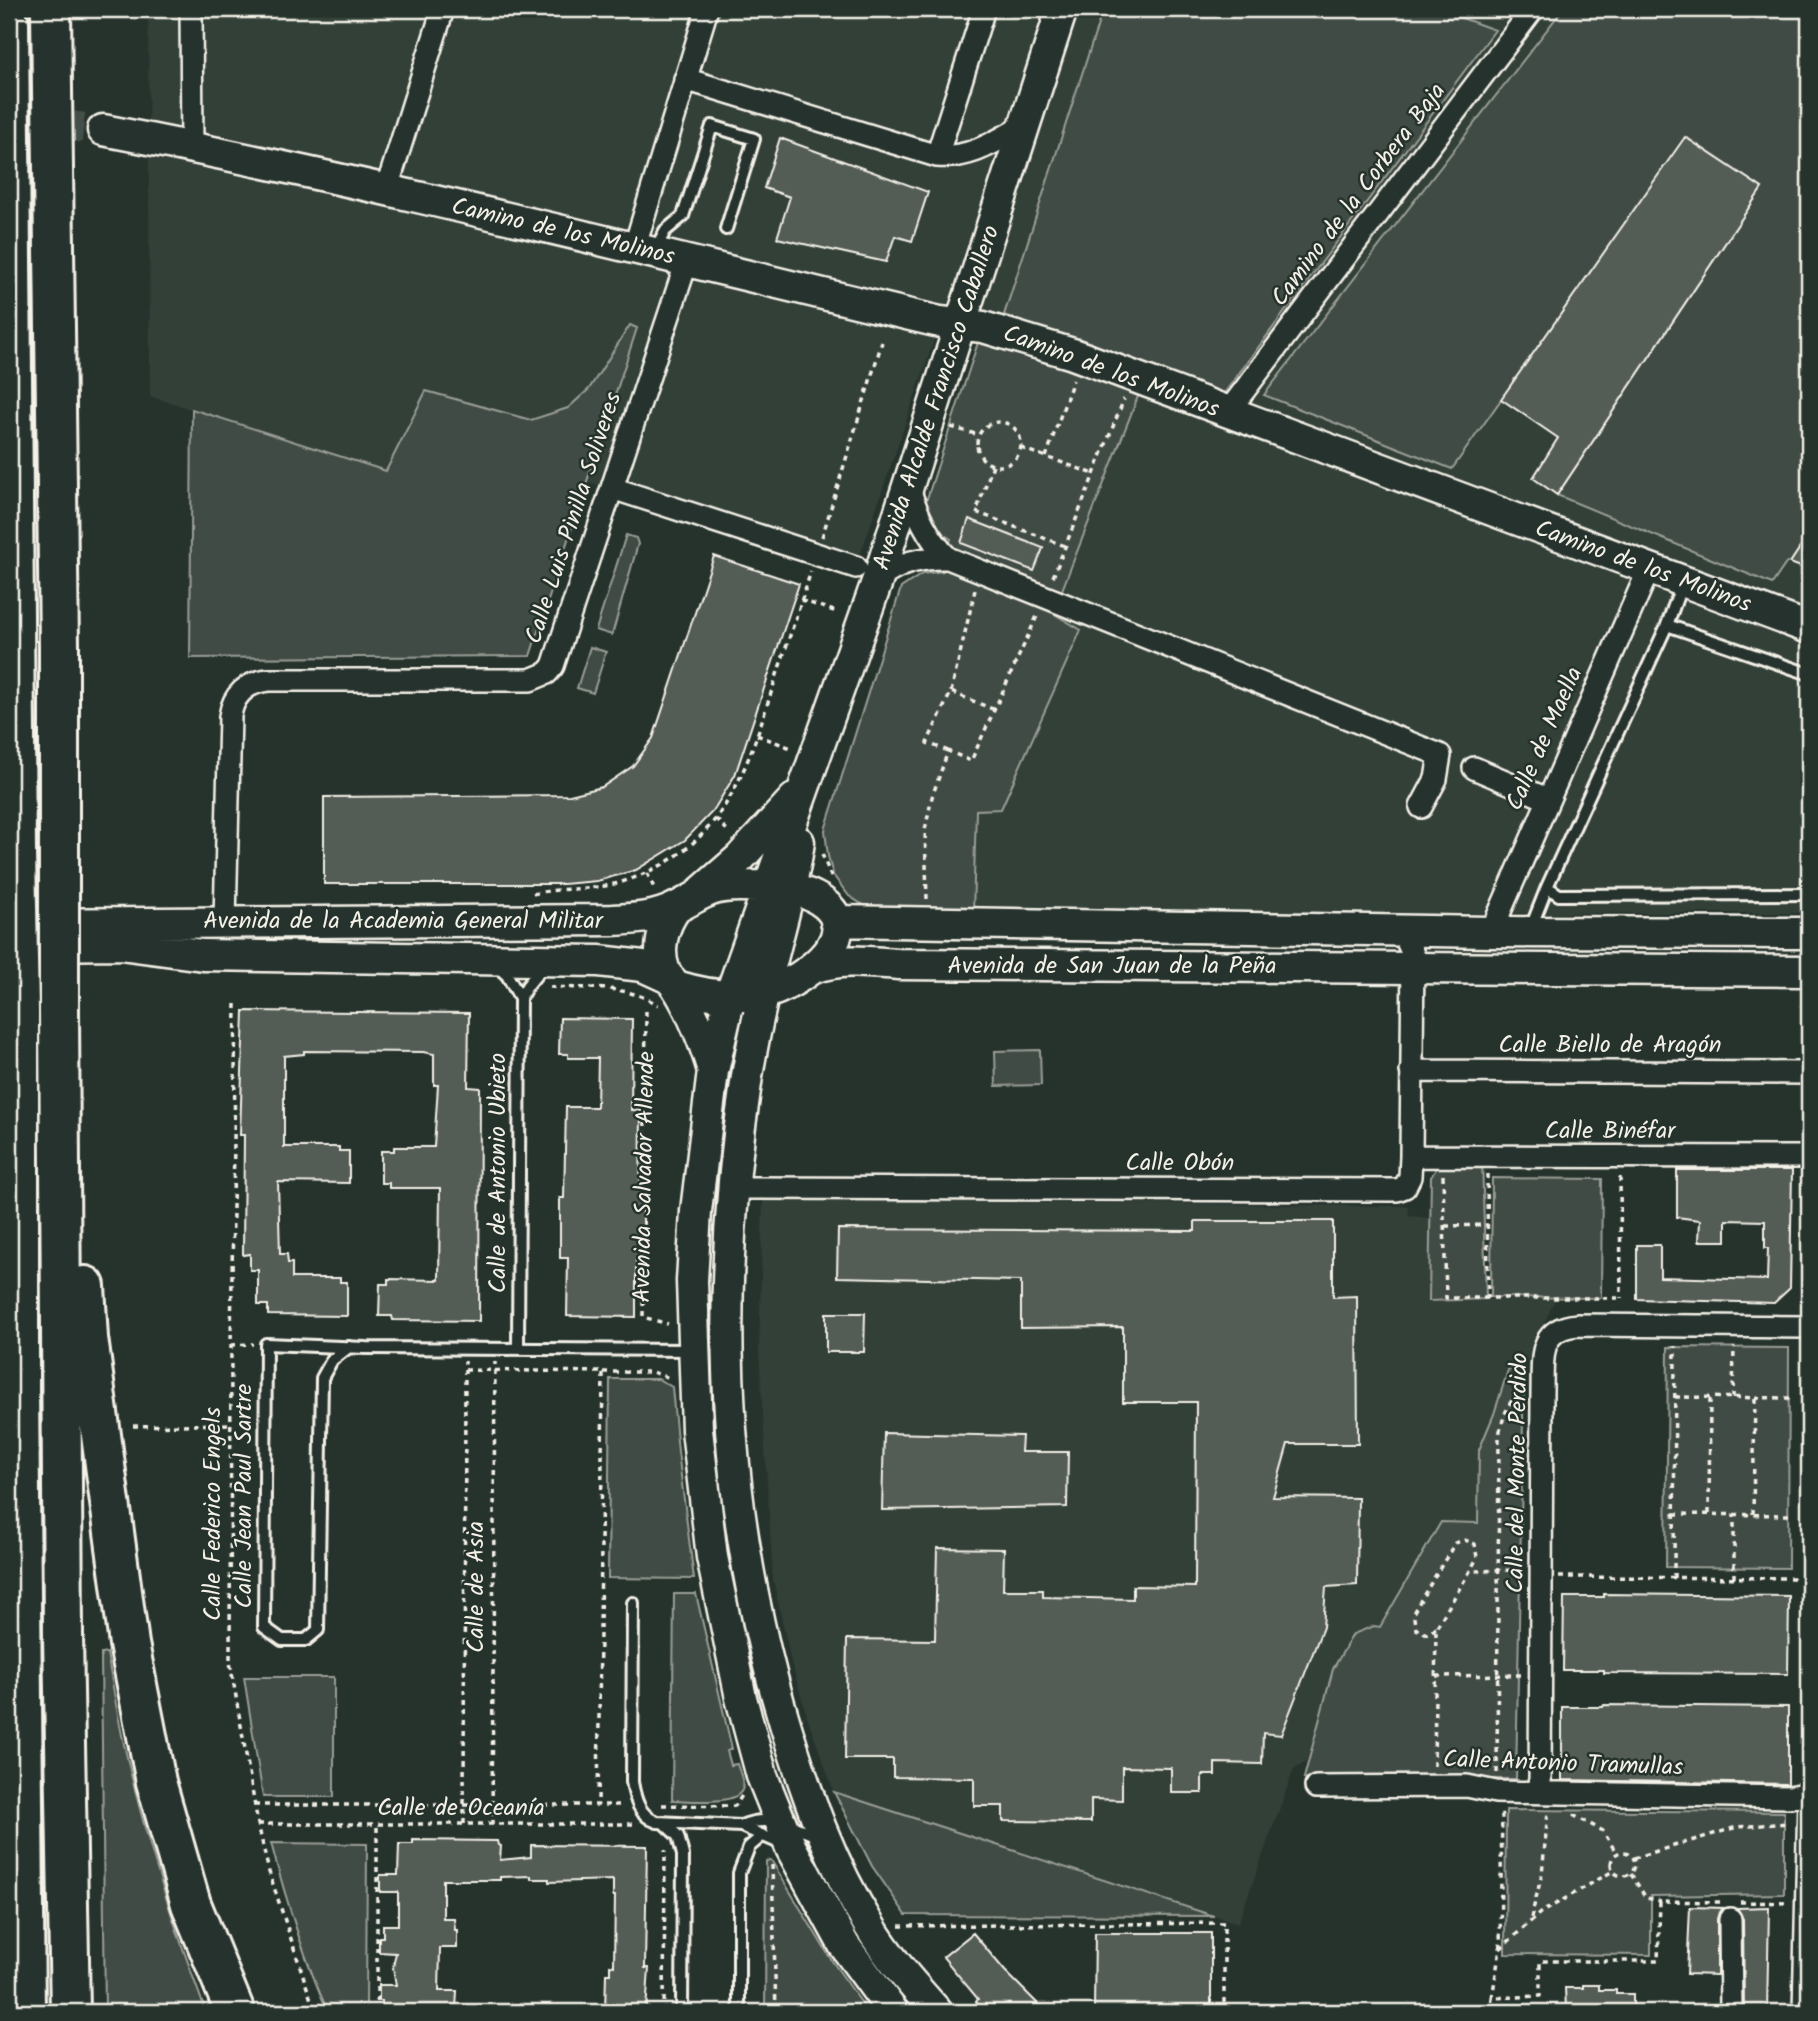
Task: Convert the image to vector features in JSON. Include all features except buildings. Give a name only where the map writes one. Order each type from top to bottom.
[{"type":"highway","points":[[51,9],[59,646],[63,1636],[70,2012]]},
{"type":"highway","points":[[9,23],[25,2012]]},
{"type":"highway","points":[[60,1058],[80,1176],[88,1338],[130,1644],[156,1782],[191,1905],[235,2012]]},
{"type":"main road","name":"Avenida Alcalde Francisco Caballero","points":[[764,993],[779,888],[867,573],[908,485],[1062,9]]},
{"type":"main road","name":"Camino de los Molinos","points":[[103,130],[192,147],[386,191],[940,323],[983,327],[1081,357],[1809,628]]},
{"type":"main road","name":"Avenida Alcalde Francisco Caballero","points":[[688,900],[740,858],[806,786]]},
{"type":"main road","name":"Avenida Alcalde Francisco Caballero","points":[[806,786],[817,876],[832,914]]},
{"type":"main road","name":"Avenida de la Academia General Militar","points":[[9,924],[601,920],[652,915],[722,887],[779,888]]},
{"type":"main road","name":"Avenida de San Juan de la Peña","points":[[730,996],[764,993],[789,984],[814,968],[828,952],[835,934],[832,914],[816,898],[779,888]]},
{"type":"main road","name":"Avenida Salvador Allende","points":[[779,888],[730,996],[713,1071],[696,1211],[692,1282],[697,1430],[712,1558],[767,1819],[844,1945],[893,2012]]},
{"type":"main road","points":[[688,900],[669,917],[662,940],[662,959],[700,1034],[713,1071]]},
{"type":"main road","name":"Avenida de San Juan de la Peña","points":[[832,914],[928,922],[1491,932],[1809,933]]},
{"type":"main road","name":"Avenida de la Academia General Militar","points":[[9,945],[120,944],[204,955],[622,962],[643,966],[702,993],[730,996]]},
{"type":"main road","name":"Avenida de San Juan de la Peña","points":[[814,968],[848,962],[1809,971]]},
{"type":"main road","points":[[764,993],[747,1076],[734,1188],[728,1272],[727,1362],[730,1435],[751,1591],[769,1671],[798,1766],[825,1839],[869,1926],[897,1967],[937,2012]]},
{"type":"street","points":[[191,9],[192,147]]},
{"type":"street","points":[[386,191],[443,9]]},
{"type":"street","points":[[644,251],[685,79],[707,9]]},
{"type":"street","points":[[937,156],[984,9]]},
{"type":"street","name":"Camino de la Corbera Baja","points":[[1227,413],[1533,9]]},
{"type":"street","points":[[685,79],[937,156],[952,158],[970,154],[1025,125]]},
{"type":"street","name":"Calle Luis Pinilla Soliveres","points":[[225,921],[230,716],[235,698],[250,685],[259,681],[518,681],[540,678],[553,666],[687,261]]},
{"type":"street","points":[[908,485],[928,535],[948,558]]},
{"type":"street","points":[[612,488],[867,573],[905,562],[933,557],[948,558],[1440,755],[1436,779],[1421,807]]},
{"type":"street","name":"Calle de Maella","points":[[1491,932],[1649,569]]},
{"type":"street","points":[[1474,768],[1548,799]]},
{"type":"street","points":[[1397,930],[1410,944],[1413,954],[1412,968]]},
{"type":"street","name":"Calle Obón","points":[[734,1188],[1397,1190],[1408,1183],[1411,1156],[1412,968]]},
{"type":"street","name":"Calle Biello de Aragón","points":[[1411,1071],[1809,1073]]},
{"type":"street","name":"Calle Binéfar","points":[[1411,1156],[1809,1157]]},
{"type":"street","name":"Calle del Monte Perdido","points":[[1546,1795],[1541,1675],[1541,1573],[1542,1392],[1544,1349],[1548,1339],[1556,1330],[1578,1325],[1809,1327]]},
{"type":"street","name":"Calle Antonio Tramullas","points":[[1315,1787],[1467,1786],[1499,1792],[1546,1795],[1809,1795]]},
{"type":"street","points":[[1804,2012],[1807,1974],[1809,1795]]},
{"type":"street","points":[[1731,1908],[1731,2012]]},
{"type":"lane","points":[[644,251],[683,216],[712,126],[754,139],[726,229]]},
{"type":"lane","points":[[1529,932],[1667,625],[1683,581]]},
{"type":"lane","points":[[1667,625],[1809,674]]},
{"type":"lane","points":[[1547,887],[1559,895],[1809,894]]},
{"type":"lane","points":[[488,961],[507,975],[520,998]]},
{"type":"lane","points":[[520,998],[549,961]]},
{"type":"lane","name":"Calle de Antonio Ubieto","points":[[518,1348],[520,998]]},
{"type":"lane","points":[[266,1344],[693,1350]]},
{"type":"lane","name":"Calle Jean Paul Sartre","points":[[266,1344],[264,1627],[282,1640],[306,1640],[318,1630],[322,1378],[332,1360],[349,1347]]},
{"type":"lane","points":[[633,1603],[632,1782],[637,1805],[650,1820],[665,1824],[741,1826],[767,1819]]},
{"type":"lane","points":[[741,1826],[767,1819],[825,1839]]},
{"type":"lane","points":[[741,1826],[767,1819]]},
{"type":"lane","points":[[739,2012],[738,1873],[767,1819]]},
{"type":"lane","points":[[665,1824],[678,1836],[683,1855],[682,2012]]},
{"type":"path","points":[[735,838],[716,819],[740,780],[757,735],[882,342]]},
{"type":"path","points":[[1046,457],[1081,357]]},
{"type":"path","points":[[980,571],[951,692],[927,743],[971,761],[1045,597],[1133,377]]},
{"type":"path","points":[[988,424],[1009,424],[1019,434],[1021,448],[1007,464],[993,465],[981,456],[978,449],[979,435],[988,424]]},
{"type":"path","points":[[951,427],[979,435]]},
{"type":"path","points":[[1021,448],[1094,474]]},
{"type":"path","points":[[993,465],[976,512],[1065,546]]},
{"type":"path","points":[[801,600],[837,612]]},
{"type":"path","points":[[951,692],[995,710]]},
{"type":"path","points":[[757,735],[791,748]]},
{"type":"path","points":[[928,922],[925,830],[932,797],[948,751]]},
{"type":"path","name":"Avenida de la Academia General Militar","points":[[526,897],[545,891],[610,886],[647,873],[686,849],[716,819]]},
{"type":"path","points":[[647,873],[654,887]]},
{"type":"path","name":"Calle Federico Engels","points":[[236,1004],[230,1424],[230,1662],[268,1872],[315,2012]]},
{"type":"path","name":"Avenida Salvador Allende","points":[[646,1011],[643,1317],[668,1324]]},
{"type":"path","points":[[1443,1157],[1446,1298],[1621,1298],[1620,1157]]},
{"type":"path","points":[[1487,1157],[1488,1298]]},
{"type":"path","points":[[1444,1226],[1488,1225]]},
{"type":"path","points":[[1674,1578],[1675,1325]]},
{"type":"path","points":[[1733,1398],[1735,1325]]},
{"type":"path","points":[[231,1345],[266,1344]]},
{"type":"path","points":[[464,1824],[465,1348]]},
{"type":"path","name":"Calle de Asia","points":[[492,1825],[495,1349]]},
{"type":"path","points":[[465,1370],[652,1372],[670,1378]]},
{"type":"path","points":[[598,1805],[603,1372]]},
{"type":"path","points":[[1490,2012],[1500,1949],[1497,1675],[1499,1435],[1505,1410],[1512,1398],[1523,1388],[1542,1392]]},
{"type":"path","points":[[1675,1397],[1793,1398]]},
{"type":"path","points":[[1709,1514],[1710,1397]]},
{"type":"path","points":[[1753,1514],[1755,1398]]},
{"type":"path","points":[[133,1426],[230,1424]]},
{"type":"path","points":[[1674,1514],[1793,1515]]},
{"type":"path","points":[[1734,1514],[1734,1578]]},
{"type":"path","points":[[1465,1540],[1475,1544],[1477,1558],[1436,1628],[1427,1633],[1416,1629],[1413,1612],[1455,1542],[1465,1540]]},
{"type":"path","points":[[1470,1571],[1674,1578],[1809,1578]]},
{"type":"path","points":[[1434,1786],[1436,1628]]},
{"type":"path","points":[[1436,1676],[1541,1675]]},
{"type":"path","points":[[1531,1920],[1542,1874],[1546,1795],[1602,1831],[1617,1854]]},
{"type":"path","points":[[254,1805],[735,1806],[767,1819],[776,2012]]},
{"type":"path","points":[[664,1805],[664,2012]]},
{"type":"path","points":[[1634,1858],[1737,1827],[1790,1823]]},
{"type":"path","name":"Calle de Oceanía","points":[[258,1824],[665,1824]]},
{"type":"path","points":[[377,1825],[377,2012]]},
{"type":"path","points":[[1628,1853],[1634,1858],[1636,1866],[1631,1874],[1624,1877],[1613,1871],[1611,1864],[1617,1854],[1628,1853]]},
{"type":"path","points":[[1500,1949],[1531,1920],[1613,1871]]},
{"type":"path","points":[[1631,1874],[1646,1898],[1661,1901],[1731,1908],[1789,1903]]},
{"type":"path","points":[[1492,1998],[1540,1996],[1540,1961],[1658,1961],[1661,1901]]},
{"type":"path","points":[[869,1926],[1224,1923],[1224,2012]]},
{"type":"shaded area","points":[[148,9],[1809,9],[1809,913],[973,914],[976,810],[1081,630],[1053,613],[1143,381],[940,323],[856,567],[586,482],[414,412],[386,471],[150,396]]},
{"type":"shaded area","points":[[1103,9],[1437,9],[1495,30],[1222,396],[1004,315]]},
{"type":"shaded area","points":[[1563,9],[1809,9],[1809,534],[1772,584],[1557,495],[1762,188],[1686,137],[1452,469],[1264,395]]},
{"type":"shaded area","points":[[630,325],[637,328],[530,656],[190,658],[192,409],[386,471],[426,391],[531,420],[568,408],[589,389]]},
{"type":"shaded area","points":[[983,327],[1144,381],[1053,613],[1081,630],[1001,809],[976,810],[973,914],[873,909],[849,896],[833,875],[825,830],[901,588],[922,574],[943,571],[951,539],[920,520]]},
{"type":"shaded area","points":[[626,535],[636,538],[638,544],[612,635],[596,630]]},
{"type":"shaded area","points":[[590,647],[606,652],[593,693],[577,688]]},
{"type":"shaded area","points":[[1040,1050],[1041,1085],[996,1086],[995,1051]]},
{"type":"shaded area","points":[[1443,1157],[1482,1157],[1486,1299],[1429,1301],[1431,1177]]},
{"type":"shaded area","points":[[1492,1178],[1602,1179],[1601,1298],[1491,1297]]},
{"type":"shaded area","points":[[763,1200],[1408,1206],[1409,1216],[1430,1218],[1429,1300],[1555,1299],[1524,1369],[1508,1370],[1479,1450],[1478,1523],[1441,1522],[1379,1628],[1340,1653],[1307,1762],[1294,1769],[1238,1923],[834,1792],[791,1662],[773,1579],[759,1351]]},
{"type":"shaded area","points":[[1668,1347],[1789,1348],[1788,1568],[1666,1567]]},
{"type":"shaded area","points":[[1524,1369],[1516,1779],[1304,1778],[1333,1669],[1353,1634],[1374,1626],[1380,1627],[1441,1522],[1478,1523],[1479,1450],[1508,1370]]},
{"type":"shaded area","points":[[610,1379],[658,1379],[672,1387],[694,1579],[608,1578]]},
{"type":"shaded area","points":[[674,1594],[696,1594],[732,1749],[727,1751],[731,1765],[737,1764],[742,1780],[740,1793],[724,1800],[672,1800]]},
{"type":"shaded area","points":[[107,1653],[123,1741],[142,1819],[206,2012],[105,2012],[101,1654]]},
{"type":"shaded area","points":[[244,1677],[334,1677],[334,1797],[263,1797]]},
{"type":"shaded area","points":[[834,1792],[1214,1916],[906,1915],[872,1866]]},
{"type":"shaded area","points":[[1506,1810],[1784,1812],[1784,1894],[1651,1896],[1651,1955],[1505,1954]]},
{"type":"shaded area","points":[[271,1843],[367,1844],[366,2012],[328,2012],[296,1929]]},
{"type":"shaded area","points":[[771,1860],[832,1961],[868,2012],[765,2012],[766,1861]]},
{"type":"tunnel","points":[[9,119],[103,130]]}]
